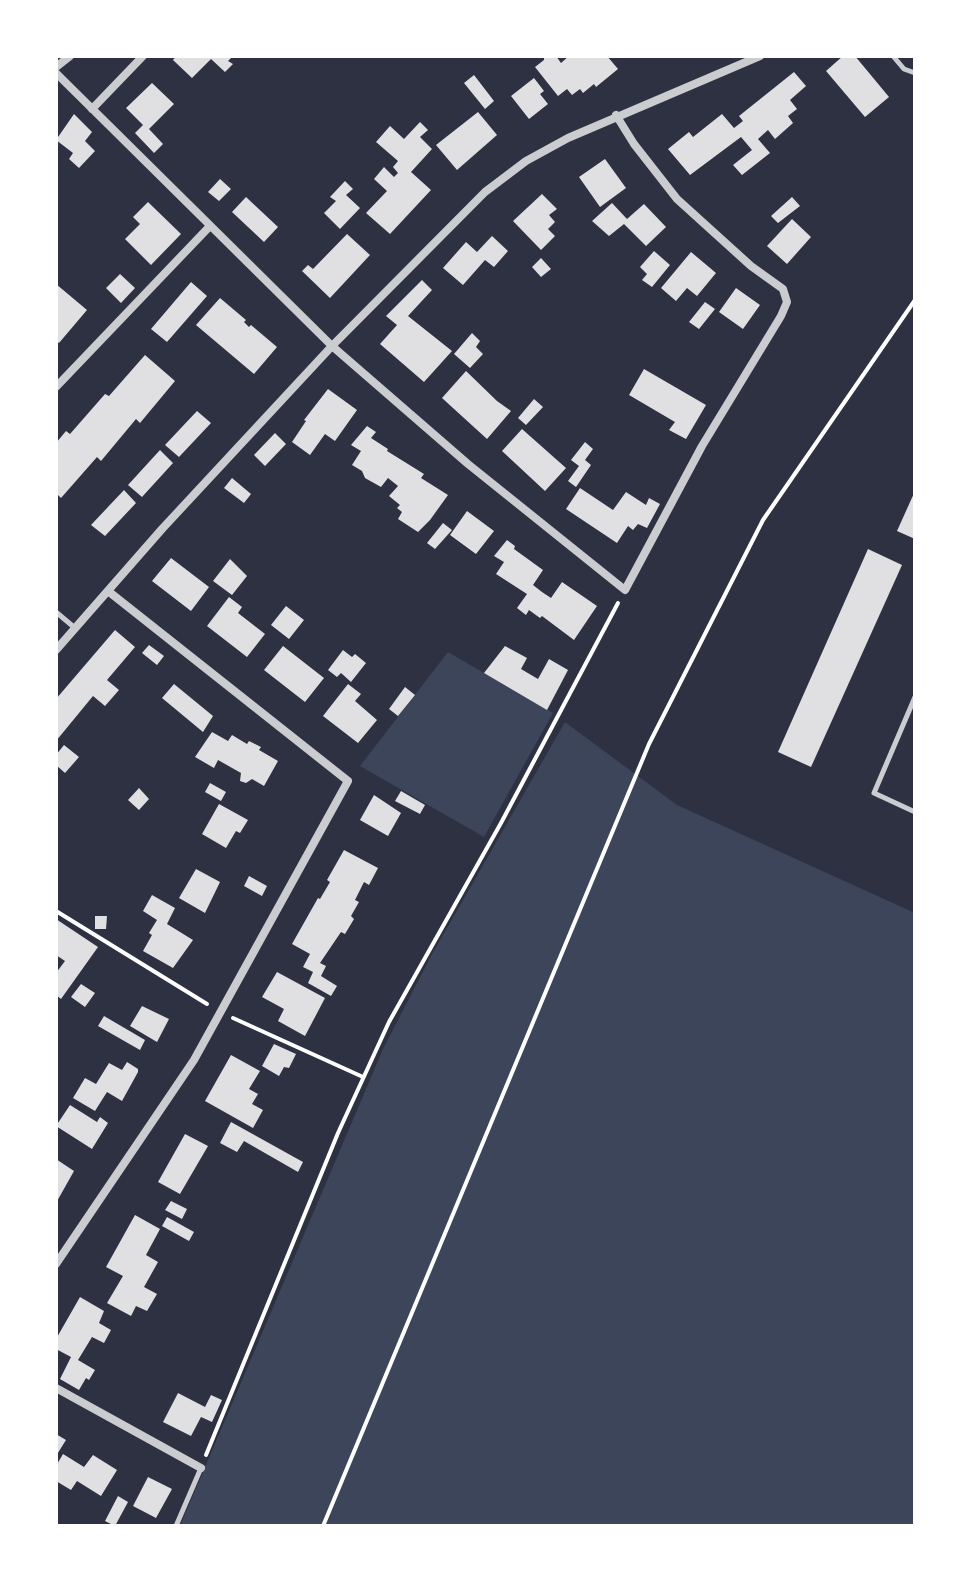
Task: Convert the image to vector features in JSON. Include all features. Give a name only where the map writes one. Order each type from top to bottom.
[{"type":"street","points":[[70,56],[56,70],[332,346],[468,464],[625,590],[702,446],[787,302],[783,289],[739,255],[677,199],[634,144],[616,115]]},
{"type":"street","points":[[92,109],[143,56]]},
{"type":"street","points":[[56,650],[332,346],[485,192],[526,161],[568,138],[760,56]]},
{"type":"street","points":[[56,387],[210,226]]},
{"type":"street","points":[[56,1264],[194,1060],[348,781],[108,591]]},
{"type":"street","points":[[56,1388],[201,1468]]},
{"type":"lane","points":[[893,56],[904,69],[915,73]]},
{"type":"lane","points":[[56,612],[75,628]]},
{"type":"lane","points":[[915,697],[874,793],[915,812]]},
{"type":"lane","points":[[176,1526],[201,1468]]},
{"type":"path","points":[[323,1526],[649,744],[763,520],[915,300]]},
{"type":"path","points":[[201,1468],[338,1133],[389,1022],[501,823],[625,590]]},
{"type":"shaded area","points":[[448,652],[553,713],[484,837],[360,766]]},
{"type":"shaded area","points":[[565,722],[677,805],[915,913],[915,1526],[180,1526],[383,1049],[431,956]]},
{"type":"building","points":[[176,56],[233,56],[228,61],[233,64],[225,72],[211,59],[192,78],[173,60]]},
{"type":"building","points":[[544,56],[556,56],[561,63],[569,56],[607,56],[618,69],[596,87],[594,84],[583,93],[580,89],[572,95],[567,89],[558,96],[535,67],[544,60]]},
{"type":"building","points":[[843,56],[855,56],[889,97],[865,117],[826,71]]},
{"type":"building","points":[[794,72],[806,86],[790,100],[797,109],[788,116],[793,123],[775,139],[768,130],[758,139],[770,153],[742,175],[733,165],[752,150],[741,137],[690,175],[668,149],[689,132],[693,137],[722,114],[734,128],[743,121],[739,116]]},
{"type":"building","points":[[474,75],[494,101],[485,109],[464,83]]},
{"type":"building","points":[[534,78],[544,91],[540,94],[548,104],[529,119],[511,96]]},
{"type":"building","points":[[152,83],[174,104],[149,129],[163,144],[154,153],[135,133],[143,125],[126,108]]},
{"type":"building","points":[[478,112],[497,135],[457,170],[436,145]]},
{"type":"building","points":[[74,114],[92,132],[85,141],[95,151],[79,168],[69,159],[73,153],[56,140]]},
{"type":"building","points":[[420,122],[428,130],[420,137],[432,149],[411,172],[431,190],[390,234],[366,213],[387,191],[374,179],[384,167],[394,177],[398,173],[393,167],[398,161],[376,142],[390,126],[404,139]]},
{"type":"building","points":[[605,159],[626,188],[600,207],[579,177]]},
{"type":"building","points":[[220,179],[231,189],[219,201],[208,192]]},
{"type":"building","points":[[345,181],[353,189],[346,195],[360,208],[340,229],[324,213],[336,201],[330,197]]},
{"type":"building","points":[[542,194],[557,209],[549,215],[555,222],[548,229],[555,236],[541,250],[513,221]]},
{"type":"building","points":[[246,197],[278,227],[264,242],[232,212]]},
{"type":"building","points":[[792,197],[800,206],[778,223],[771,216]]},
{"type":"building","points":[[148,202],[181,234],[151,265],[125,239],[140,224],[133,217]]},
{"type":"building","points":[[612,203],[627,219],[644,204],[666,227],[646,246],[624,224],[609,236],[592,221]]},
{"type":"building","points":[[792,219],[811,237],[787,264],[767,246]]},
{"type":"building","points":[[347,234],[370,255],[330,298],[302,271],[308,265],[313,269]]},
{"type":"building","points":[[492,236],[508,251],[494,267],[485,260],[463,285],[443,268],[466,242],[477,252]]},
{"type":"building","points":[[654,251],[670,265],[652,287],[642,280],[647,274],[640,267]]},
{"type":"building","points":[[691,252],[716,273],[697,296],[687,288],[676,301],[661,288]]},
{"type":"building","points":[[541,258],[551,269],[541,277],[532,267]]},
{"type":"building","points":[[120,274],[135,288],[121,303],[106,288]]},
{"type":"building","points":[[422,280],[432,290],[408,316],[452,351],[424,382],[380,344],[397,325],[386,316]]},
{"type":"building","points":[[191,282],[207,296],[167,342],[151,329]]},
{"type":"building","points":[[56,284],[87,310],[59,343],[56,340]]},
{"type":"building","points":[[736,288],[760,305],[743,329],[719,312]]},
{"type":"building","points":[[220,298],[246,320],[244,322],[249,327],[251,325],[277,347],[254,374],[196,325]]},
{"type":"building","points":[[705,302],[715,309],[699,329],[689,322]]},
{"type":"building","points":[[472,333],[480,341],[476,347],[483,354],[470,368],[454,354]]},
{"type":"building","points":[[145,355],[175,381],[140,423],[136,419],[101,461],[97,457],[61,498],[56,497],[56,443],[66,431],[70,434],[105,394],[109,396]]},
{"type":"building","points":[[644,369],[706,405],[686,439],[669,430],[675,422],[629,395]]},
{"type":"building","points":[[466,371],[511,411],[487,439],[442,398]]},
{"type":"building","points":[[328,389],[357,410],[335,441],[325,434],[310,455],[292,442],[304,420]]},
{"type":"building","points":[[534,399],[543,407],[526,425],[518,418]]},
{"type":"building","points":[[197,411],[211,423],[179,457],[165,445]]},
{"type":"building","points":[[367,426],[376,432],[371,438],[424,474],[421,478],[448,495],[418,532],[398,519],[402,512],[397,508],[400,505],[389,496],[398,486],[388,478],[381,487],[365,478],[362,471],[352,465],[361,451],[351,445]]},
{"type":"building","points":[[522,429],[566,468],[545,491],[502,451]]},
{"type":"building","points":[[275,433],[286,444],[265,466],[254,455]]},
{"type":"building","points":[[585,442],[593,449],[585,460],[591,465],[576,487],[568,481],[579,466],[571,460]]},
{"type":"building","points":[[160,450],[173,463],[142,497],[128,485]]},
{"type":"building","points":[[232,478],[251,494],[244,503],[224,488]]},
{"type":"building","points":[[580,488],[613,510],[626,492],[646,505],[649,498],[660,504],[647,528],[638,524],[633,530],[628,526],[617,543],[566,509]]},
{"type":"building","points":[[124,490],[136,503],[105,536],[91,525]]},
{"type":"building","points":[[915,491],[915,539],[897,531]]},
{"type":"building","points":[[467,511],[494,531],[476,554],[450,535]]},
{"type":"building","points":[[443,523],[452,530],[435,549],[427,543]]},
{"type":"building","points":[[507,540],[515,546],[514,549],[543,570],[533,585],[542,592],[551,598],[562,582],[597,606],[574,640],[542,616],[540,618],[529,610],[526,615],[517,608],[527,594],[496,574],[504,562],[494,556]]},
{"type":"building","points":[[868,549],[902,565],[811,767],[778,752]]},
{"type":"building","points":[[171,558],[209,587],[191,611],[152,581]]},
{"type":"building","points":[[230,559],[247,576],[232,595],[213,581]]},
{"type":"building","points":[[229,597],[242,607],[238,613],[265,634],[247,657],[207,626]]},
{"type":"building","points":[[286,606],[304,620],[289,639],[271,625]]},
{"type":"building","points":[[115,630],[135,647],[107,680],[119,690],[105,706],[93,696],[56,741],[56,699]]},
{"type":"building","points":[[149,645],[164,656],[157,665],[142,653]]},
{"type":"building","points":[[283,646],[324,678],[305,702],[264,670]]},
{"type":"building","points":[[505,646],[527,658],[521,669],[538,679],[549,659],[568,670],[547,710],[484,673]]},
{"type":"building","points":[[343,650],[352,657],[355,654],[366,663],[351,682],[341,673],[337,677],[328,670]]},
{"type":"building","points":[[174,684],[213,716],[203,732],[162,698]]},
{"type":"building","points":[[348,684],[361,694],[355,701],[377,720],[358,743],[323,716]]},
{"type":"building","points":[[405,687],[415,695],[398,716],[389,709]]},
{"type":"building","points":[[212,732],[228,741],[232,735],[247,744],[249,741],[278,761],[264,786],[252,779],[246,783],[240,781],[241,773],[218,760],[214,768],[195,757]]},
{"type":"building","points":[[64,745],[79,757],[65,773],[56,765],[56,755]]},
{"type":"building","points":[[210,783],[226,792],[221,801],[205,792]]},
{"type":"building","points":[[139,788],[149,799],[139,810],[128,800]]},
{"type":"building","points":[[401,791],[425,805],[420,814],[395,801]]},
{"type":"building","points":[[374,795],[401,813],[388,836],[360,820]]},
{"type":"building","points":[[219,804],[248,820],[240,833],[236,831],[226,848],[202,834]]},
{"type":"building","points":[[344,850],[378,868],[369,885],[364,882],[355,900],[359,902],[351,916],[354,919],[345,934],[341,932],[320,963],[326,966],[321,976],[337,986],[331,996],[308,983],[313,972],[303,967],[310,954],[292,944],[330,882],[327,880]]},
{"type":"building","points":[[196,869],[220,882],[205,913],[179,898]]},
{"type":"building","points":[[249,876],[267,886],[262,896],[244,886]]},
{"type":"building","points":[[152,895],[175,908],[167,924],[193,940],[173,968],[143,951],[157,920],[143,911]]},
{"type":"building","points":[[95,916],[107,916],[106,929],[95,929]]},
{"type":"building","points":[[56,919],[98,947],[61,999],[56,995],[56,973],[65,961],[56,955]]},
{"type":"building","points":[[277,972],[325,998],[305,1036],[278,1021],[284,1009],[262,997]]},
{"type":"building","points":[[81,984],[95,993],[85,1007],[71,997]]},
{"type":"building","points":[[142,1006],[169,1019],[157,1042],[130,1026]]},
{"type":"building","points":[[104,1016],[145,1040],[140,1050],[98,1026]]},
{"type":"building","points":[[274,1044],[296,1054],[289,1068],[284,1067],[279,1076],[262,1066]]},
{"type":"building","points":[[231,1055],[260,1071],[249,1089],[258,1094],[252,1104],[263,1110],[253,1128],[205,1101]]},
{"type":"building","points":[[127,1062],[138,1072],[122,1101],[107,1092],[95,1111],[73,1098],[85,1078],[96,1084],[109,1063],[122,1070]]},
{"type":"building","points":[[70,1105],[97,1122],[100,1117],[108,1123],[92,1149],[56,1126]]},
{"type":"building","points":[[231,1122],[303,1162],[298,1172],[244,1141],[237,1152],[220,1143]]},
{"type":"building","points":[[185,1134],[208,1146],[180,1194],[158,1182]]},
{"type":"building","points":[[56,1159],[74,1171],[56,1203]]},
{"type":"building","points":[[171,1201],[187,1209],[182,1219],[165,1210]]},
{"type":"building","points":[[135,1215],[160,1229],[146,1255],[158,1262],[144,1287],[157,1294],[147,1311],[136,1306],[131,1316],[107,1303],[123,1276],[106,1267]]},
{"type":"building","points":[[167,1217],[194,1232],[189,1241],[162,1226]]},
{"type":"building","points":[[80,1297],[104,1311],[99,1323],[111,1330],[104,1343],[92,1337],[78,1360],[95,1370],[79,1390],[60,1379],[71,1357],[56,1349],[56,1339]]},
{"type":"building","points":[[178,1393],[205,1407],[211,1395],[222,1400],[212,1422],[201,1417],[191,1436],[163,1422]]},
{"type":"building","points":[[56,1434],[66,1440],[56,1456]]},
{"type":"building","points":[[63,1454],[84,1467],[93,1455],[117,1470],[101,1496],[77,1481],[71,1490],[56,1481],[56,1466]]},
{"type":"building","points":[[148,1477],[172,1489],[156,1518],[133,1506]]},
{"type":"building","points":[[118,1496],[128,1502],[115,1526],[105,1521]]}]
